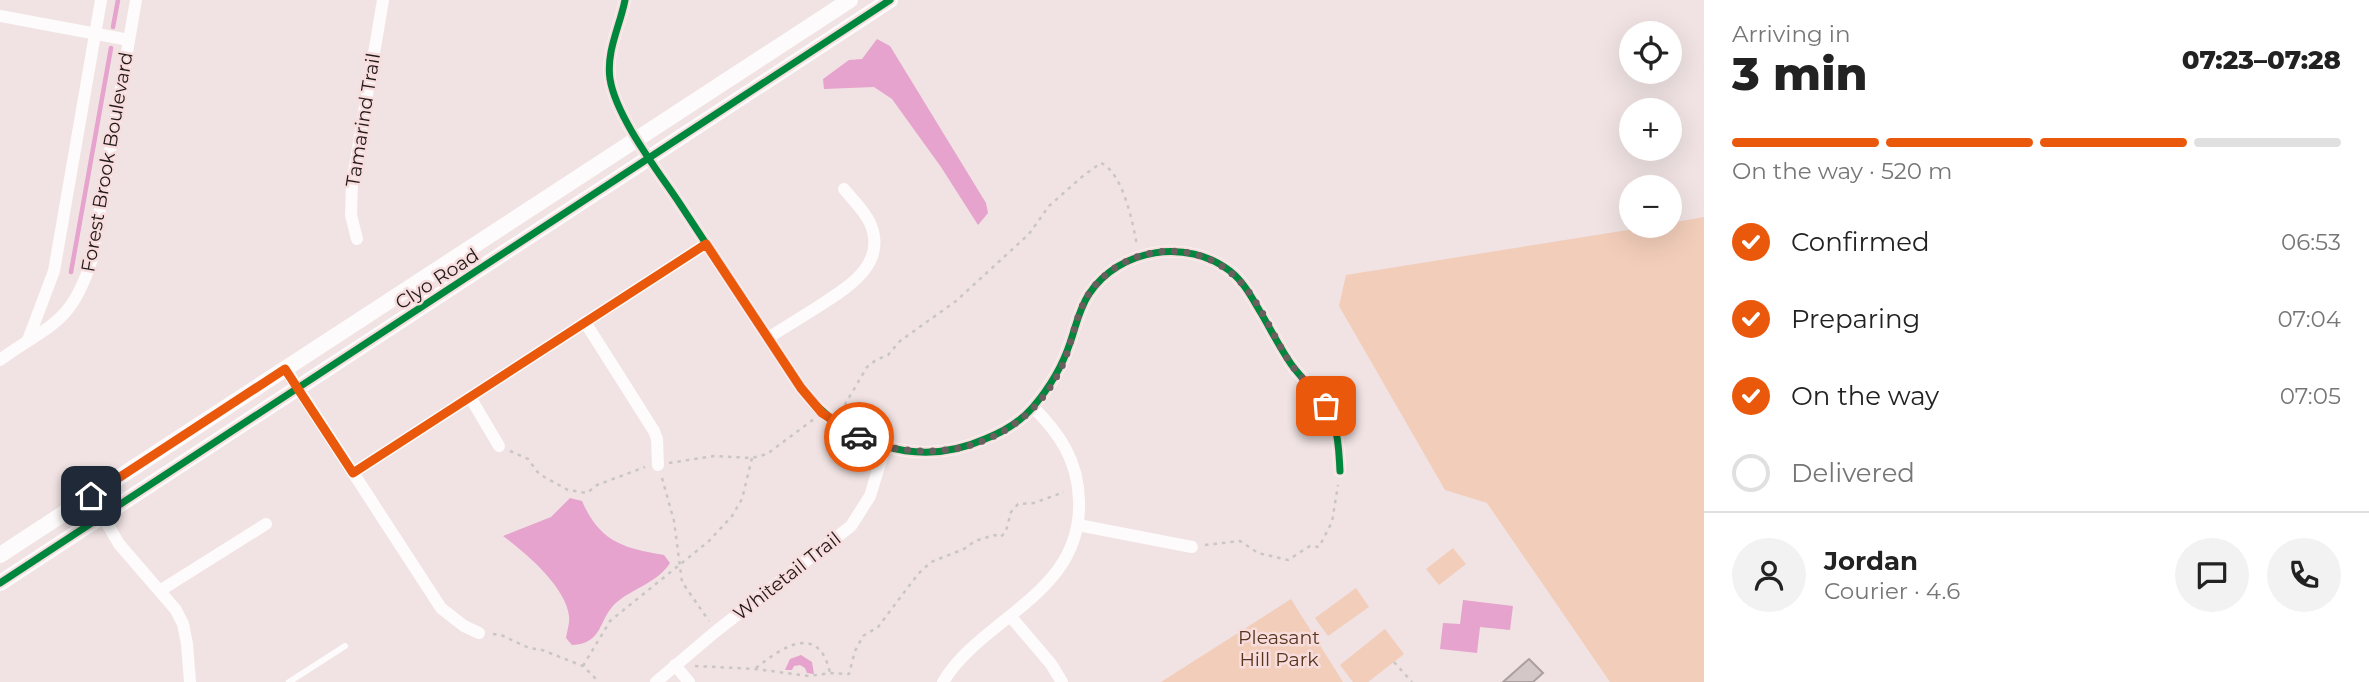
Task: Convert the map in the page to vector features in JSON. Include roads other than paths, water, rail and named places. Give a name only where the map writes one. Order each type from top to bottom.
[{"type":"street","name":"Forest Brook Boulevard","points":[[28,340],[54,271],[101,0]]},
{"type":"street","name":"Forest Brook Boulevard","points":[[0,360],[62,318],[83,286],[91,262],[136,0]]},
{"type":"street","name":"Tamarind Trail","points":[[357,239],[351,215],[352,184],[383,0]]},
{"type":"street","points":[[625,0],[611,51],[610,74],[614,95],[650,159],[801,388],[822,413],[840,426],[860,438],[885,447],[927,453],[972,445],[998,433],[1033,407],[1051,385],[1061,367],[1082,305],[1091,291],[1113,269],[1139,256],[1159,251],[1191,253],[1220,265],[1243,284],[1290,362],[1326,406],[1337,434],[1340,471]]},
{"type":"street","name":"Clyo Road","points":[[0,555],[850,0]]},
{"type":"street","name":"Clyo Road","points":[[0,583],[890,0]]},
{"type":"street","points":[[0,16],[129,40]]},
{"type":"street","points":[[768,338],[852,285],[870,264],[875,243],[874,232],[862,209],[844,190]]},
{"type":"street","points":[[353,473],[706,244]]},
{"type":"street","points":[[585,323],[654,431],[658,465]]},
{"type":"street","points":[[285,369],[442,608],[464,626],[479,633]]},
{"type":"street","points":[[470,397],[499,446]]},
{"type":"street","points":[[943,682],[960,660],[1052,579],[1078,525],[1079,489],[1074,467],[1066,447],[1054,429],[1033,407]]},
{"type":"street","name":"Whitetail Trail","points":[[656,682],[715,632],[851,526],[870,496],[885,447]]},
{"type":"street","points":[[91,496],[127,554],[176,610],[183,624],[187,644],[187,679]]},
{"type":"street","points":[[161,590],[266,524]]},
{"type":"street","points":[[1078,525],[1192,547]]},
{"type":"street","points":[[1011,617],[1051,664],[1062,682]]},
{"type":"street","points":[[675,665],[689,682]]},
{"type":"lane","points":[[289,682],[345,646]]},
{"type":"waterway","points":[[113,27],[118,0]]},
{"type":"waterway","points":[[71,272],[111,48]]},
{"type":"park label","name":"Pleasant Hill Park","points":[[1279,648]]}]
